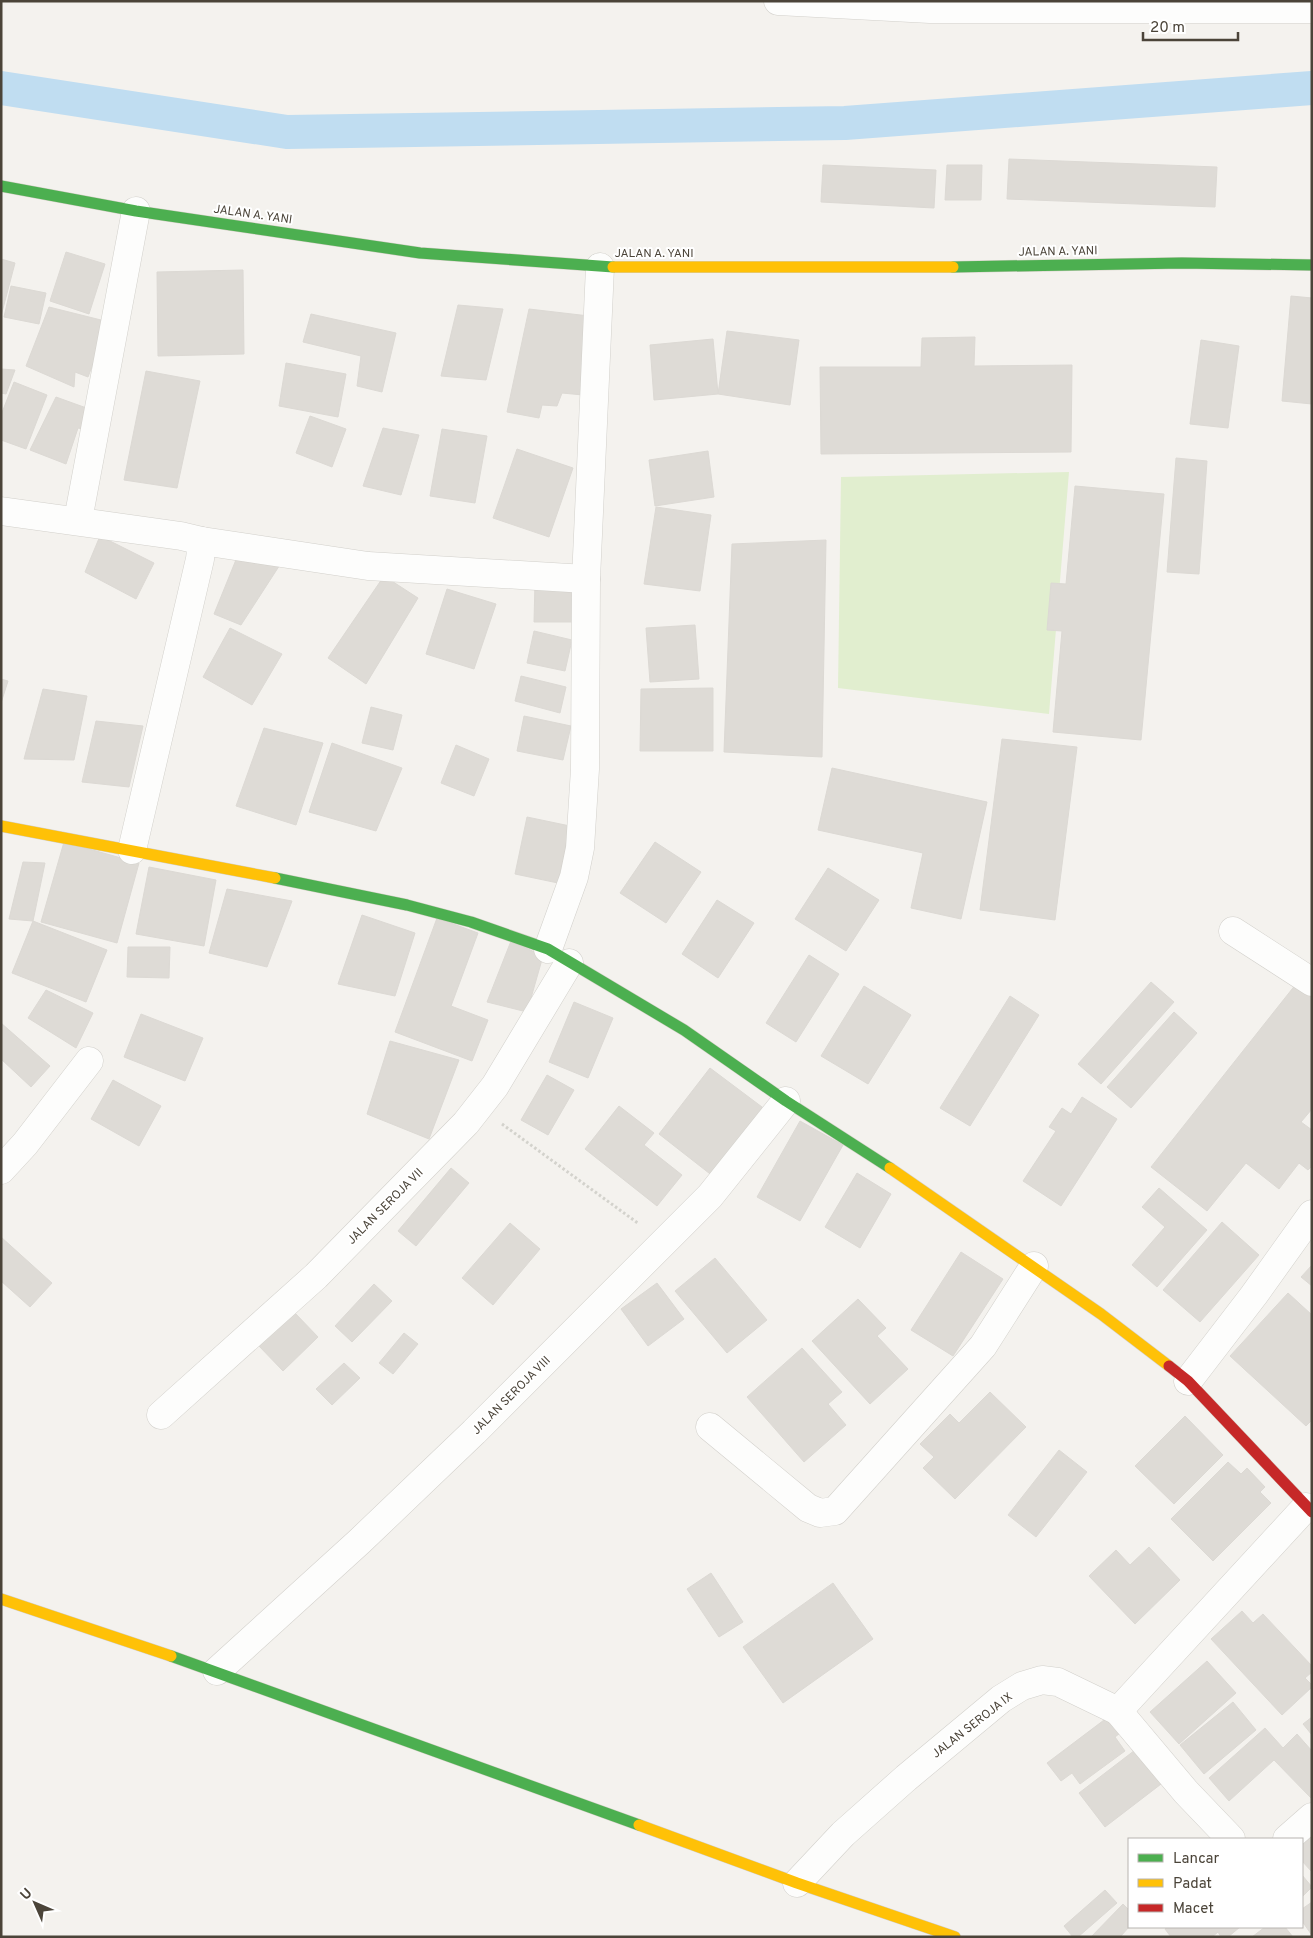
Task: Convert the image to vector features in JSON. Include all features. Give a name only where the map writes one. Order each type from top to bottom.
[{"type":"main road","name":"JALAN A. YANI","points":[[1,186],[136,211],[420,253],[600,267],[968,267],[1182,263],[1312,264]]},
{"type":"main road","points":[[1,826],[407,905],[471,922],[558,956],[684,1030],[786,1101],[905,1178],[1034,1266],[1188,1380],[1309,1510]]},
{"type":"main road","points":[[1,1598],[216,1671],[798,1883],[955,1937]]},
{"type":"street","points":[[778,1],[930,5],[1312,9]]},
{"type":"street","points":[[78,520],[136,211]]},
{"type":"street","name":"JALAN SEROJA VII","points":[[161,1415],[316,1276],[480,1108],[495,1086],[558,956],[580,848],[586,769],[586,579],[600,267]]},
{"type":"street","points":[[1,511],[78,520],[368,566],[586,579]]},
{"type":"street","points":[[132,850],[200,559],[202,541]]},
{"type":"street","points":[[1233,931],[1312,982]]},
{"type":"street","points":[[1,1170],[24,1144],[89,1061]]},
{"type":"street","name":"JALAN SEROJA VIII","points":[[216,1671],[360,1541],[474,1432],[664,1242],[715,1190],[786,1101]]},
{"type":"street","points":[[1188,1380],[1254,1295],[1312,1214]]},
{"type":"street","points":[[710,1426],[808,1508],[820,1513],[835,1511],[983,1346],[1034,1266]]},
{"type":"street","points":[[1230,1838],[1186,1792],[1118,1711],[1309,1510]]},
{"type":"street","name":"JALAN SEROJA IX","points":[[798,1883],[843,1834],[906,1778],[1001,1699],[1022,1686],[1042,1680],[1058,1682],[1118,1711]]},
{"type":"street","points":[[1288,1838],[1312,1817]]},
{"type":"path","points":[[480,1108],[664,1242]]},
{"type":"green space","points":[[1069,472],[1049,714],[838,688],[841,477]]},
{"type":"building","points":[[1009,159],[1217,167],[1215,207],[1007,199]]},
{"type":"building","points":[[823,165],[936,170],[934,208],[821,202]]},
{"type":"building","points":[[947,165],[982,165],[981,200],[945,200]]},
{"type":"building","points":[[66,252],[105,264],[89,314],[50,301]]},
{"type":"building","points":[[1,259],[15,263],[1,316]]},
{"type":"building","points":[[243,270],[244,354],[158,356],[157,272]]},
{"type":"building","points":[[11,286],[46,293],[39,324],[4,317]]},
{"type":"building","points":[[1291,296],[1312,298],[1312,404],[1282,401]]},
{"type":"building","points":[[458,305],[503,309],[486,380],[441,376]]},
{"type":"building","points":[[49,307],[109,322],[88,377],[75,372],[74,387],[26,366]]},
{"type":"building","points":[[529,309],[589,316],[583,395],[562,393],[557,406],[542,405],[539,418],[507,412]]},
{"type":"building","points":[[311,314],[396,333],[382,392],[357,386],[361,356],[303,342]]},
{"type":"building","points":[[727,331],[799,340],[790,405],[718,394]]},
{"type":"building","points":[[975,337],[974,366],[1072,365],[1071,452],[821,454],[820,367],[921,367],[922,338]]},
{"type":"building","points":[[713,339],[718,394],[654,400],[650,345]]},
{"type":"building","points":[[1201,340],[1239,346],[1228,428],[1190,424]]},
{"type":"building","points":[[286,363],[346,374],[338,417],[279,406]]},
{"type":"building","points":[[1,369],[15,370],[6,394],[1,393]]},
{"type":"building","points":[[146,371],[200,381],[177,488],[124,480]]},
{"type":"building","points":[[14,382],[47,395],[26,449],[1,440],[1,415]]},
{"type":"building","points":[[56,397],[92,410],[88,430],[78,428],[66,464],[30,450]]},
{"type":"building","points":[[310,416],[346,429],[332,467],[296,453]]},
{"type":"building","points":[[383,428],[419,435],[401,495],[363,486]]},
{"type":"building","points":[[442,429],[487,436],[475,503],[430,496]]},
{"type":"building","points":[[517,449],[573,468],[549,537],[493,518]]},
{"type":"building","points":[[708,451],[714,497],[655,506],[649,460]]},
{"type":"building","points":[[1176,458],[1207,461],[1199,574],[1167,572]]},
{"type":"building","points":[[1075,486],[1164,494],[1141,740],[1053,732],[1062,631],[1047,630],[1051,583],[1066,584]]},
{"type":"building","points":[[656,507],[711,515],[700,591],[644,584]]},
{"type":"building","points":[[100,536],[154,563],[136,599],[85,572]]},
{"type":"building","points":[[244,540],[285,557],[241,625],[214,614]]},
{"type":"building","points":[[826,540],[822,757],[724,752],[732,544]]},
{"type":"building","points":[[384,576],[418,598],[366,684],[328,658]]},
{"type":"building","points":[[535,582],[577,582],[576,622],[534,622]]},
{"type":"building","points":[[447,589],[496,604],[474,669],[426,654]]},
{"type":"building","points":[[695,625],[699,679],[650,682],[646,628]]},
{"type":"building","points":[[230,628],[282,654],[252,705],[203,677]]},
{"type":"building","points":[[534,631],[572,640],[565,671],[527,663]]},
{"type":"building","points":[[521,676],[566,687],[560,713],[515,701]]},
{"type":"building","points":[[1,679],[8,681],[1,703]]},
{"type":"building","points":[[713,688],[713,751],[640,751],[641,689]]},
{"type":"building","points":[[43,689],[87,696],[74,760],[24,759]]},
{"type":"building","points":[[371,707],[402,715],[393,750],[362,743]]},
{"type":"building","points":[[524,716],[571,726],[563,760],[517,751]]},
{"type":"building","points":[[96,721],[143,726],[129,787],[82,782]]},
{"type":"building","points":[[264,728],[323,743],[296,825],[236,806]]},
{"type":"building","points":[[1002,739],[1077,747],[1055,920],[980,910]]},
{"type":"building","points":[[332,743],[402,768],[376,831],[309,812]]},
{"type":"building","points":[[456,745],[489,759],[474,796],[441,783]]},
{"type":"building","points":[[832,768],[987,802],[961,919],[911,908],[923,853],[818,830]]},
{"type":"building","points":[[527,817],[570,826],[558,883],[515,874]]},
{"type":"building","points":[[64,842],[139,863],[117,943],[41,922]]},
{"type":"building","points":[[655,842],[701,872],[666,923],[620,893]]},
{"type":"building","points":[[23,862],[45,863],[33,921],[9,919]]},
{"type":"building","points":[[149,867],[216,880],[204,946],[136,934]]},
{"type":"building","points":[[828,868],[879,900],[846,951],[795,919]]},
{"type":"building","points":[[227,889],[292,901],[267,967],[209,953]]},
{"type":"building","points":[[717,900],[754,923],[718,978],[682,954]]},
{"type":"building","points":[[362,915],[415,933],[395,996],[338,984]]},
{"type":"building","points":[[437,918],[478,933],[451,1006],[488,1020],[472,1061],[395,1032]]},
{"type":"building","points":[[33,921],[107,950],[86,1002],[12,973]]},
{"type":"building","points":[[511,941],[543,956],[527,1012],[487,1002]]},
{"type":"building","points":[[128,947],[170,947],[169,978],[127,977]]},
{"type":"building","points":[[809,955],[839,974],[796,1042],[766,1023]]},
{"type":"building","points":[[1300,979],[1312,988],[1312,1109],[1301,1122],[1312,1130],[1312,1166],[1308,1170],[1299,1163],[1279,1189],[1246,1163],[1207,1211],[1151,1167]]},
{"type":"building","points":[[1151,982],[1174,1002],[1101,1084],[1078,1064]]},
{"type":"building","points":[[864,986],[911,1015],[868,1084],[821,1056]]},
{"type":"building","points":[[46,990],[93,1013],[76,1048],[28,1018]]},
{"type":"building","points":[[1010,996],[1039,1015],[970,1126],[940,1108]]},
{"type":"building","points":[[574,1002],[613,1018],[588,1078],[549,1062]]},
{"type":"building","points":[[1174,1012],[1197,1033],[1131,1108],[1107,1087]]},
{"type":"building","points":[[141,1014],[203,1038],[185,1081],[124,1057]]},
{"type":"building","points":[[1,1023],[50,1066],[31,1087],[1,1059]]},
{"type":"building","points":[[390,1041],[459,1060],[429,1139],[367,1114]]},
{"type":"building","points":[[710,1068],[766,1110],[714,1177],[659,1134]]},
{"type":"building","points":[[547,1075],[574,1090],[548,1135],[521,1120]]},
{"type":"building","points":[[113,1080],[161,1106],[139,1146],[91,1119]]},
{"type":"building","points":[[1082,1097],[1117,1119],[1061,1206],[1023,1181],[1056,1131],[1049,1127],[1062,1108],[1071,1114]]},
{"type":"building","points":[[619,1106],[654,1133],[644,1145],[682,1175],[657,1206],[585,1149]]},
{"type":"building","points":[[800,1121],[843,1145],[800,1221],[757,1197]]},
{"type":"building","points":[[451,1168],[469,1183],[416,1246],[398,1231]]},
{"type":"building","points":[[857,1173],[891,1194],[860,1248],[825,1227]]},
{"type":"building","points":[[1159,1188],[1207,1230],[1157,1287],[1132,1265],[1165,1227],[1142,1207]]},
{"type":"building","points":[[1222,1222],[1259,1255],[1200,1322],[1163,1290]]},
{"type":"building","points":[[510,1223],[540,1249],[493,1305],[462,1278]]},
{"type":"building","points":[[1,1237],[52,1283],[30,1307],[1,1281]]},
{"type":"building","points":[[961,1252],[1003,1279],[953,1356],[911,1330]]},
{"type":"building","points":[[715,1258],[767,1320],[727,1353],[675,1291]]},
{"type":"building","points":[[1312,1265],[1312,1286],[1301,1277]]},
{"type":"building","points":[[657,1283],[684,1319],[648,1346],[621,1309]]},
{"type":"building","points":[[374,1284],[392,1301],[352,1342],[335,1326]]},
{"type":"building","points":[[1288,1293],[1312,1315],[1312,1420],[1306,1426],[1230,1356]]},
{"type":"building","points":[[858,1299],[886,1328],[877,1336],[908,1369],[870,1404],[812,1341]]},
{"type":"building","points":[[294,1312],[318,1337],[283,1371],[259,1346]]},
{"type":"building","points":[[404,1333],[418,1344],[393,1374],[379,1363]]},
{"type":"building","points":[[802,1348],[842,1392],[828,1404],[846,1425],[804,1462],[747,1397]]},
{"type":"building","points":[[344,1363],[360,1378],[332,1405],[316,1389]]},
{"type":"building","points":[[990,1392],[1026,1427],[955,1499],[923,1468],[934,1457],[920,1444],[950,1414],[959,1423]]},
{"type":"building","points":[[1185,1416],[1223,1455],[1174,1504],[1135,1466]]},
{"type":"building","points":[[1059,1450],[1087,1472],[1036,1537],[1008,1515]]},
{"type":"building","points":[[1228,1462],[1241,1474],[1247,1468],[1265,1487],[1260,1492],[1271,1503],[1213,1561],[1171,1519]]},
{"type":"building","points":[[1149,1547],[1180,1580],[1135,1624],[1089,1576],[1116,1550],[1130,1565]]},
{"type":"building","points":[[711,1573],[743,1622],[719,1637],[687,1589]]},
{"type":"building","points":[[833,1583],[873,1639],[783,1703],[743,1647]]},
{"type":"building","points":[[1242,1611],[1253,1623],[1263,1614],[1312,1666],[1312,1672],[1305,1678],[1312,1687],[1282,1715],[1211,1639]]},
{"type":"building","points":[[1207,1661],[1236,1693],[1179,1744],[1150,1712]]},
{"type":"building","points":[[1233,1702],[1256,1730],[1204,1774],[1180,1745]]},
{"type":"building","points":[[1112,1714],[1124,1730],[1115,1737],[1125,1751],[1080,1784],[1072,1773],[1061,1781],[1047,1763]]},
{"type":"building","points":[[1312,1717],[1312,1735],[1303,1724]]},
{"type":"building","points":[[1265,1728],[1283,1748],[1297,1734],[1312,1751],[1311,1798],[1274,1760],[1229,1801],[1209,1778]]},
{"type":"building","points":[[1139,1747],[1165,1781],[1105,1827],[1079,1793]]},
{"type":"building","points":[[1306,1831],[1312,1838],[1312,1872],[1303,1862],[1302,1838]]},
{"type":"building","points":[[1303,1876],[1312,1887],[1303,1896]]},
{"type":"building","points":[[1105,1890],[1117,1903],[1078,1937],[1073,1937],[1064,1926]]},
{"type":"building","points":[[1312,1902],[1312,1934],[1303,1922],[1303,1908]]},
{"type":"building","points":[[1123,1904],[1128,1909],[1128,1928],[1120,1937],[1091,1937]]},
{"type":"building","points":[[1239,1928],[1228,1937],[1221,1937],[1218,1932],[1212,1937],[1171,1937],[1165,1929]]},
{"type":"building","points":[[1264,1928],[1286,1928],[1293,1937],[1252,1937]]},
{"type":"waterway","points":[[1,88],[287,132],[845,123],[1312,88]]},
{"type":"traffic: fast","points":[[1,186],[136,211],[420,253],[613,267]]},
{"type":"traffic: fast","points":[[953,267],[1182,263],[1312,265]]},
{"type":"traffic: fast","points":[[275,878],[407,905],[471,922],[548,949],[684,1030],[786,1101],[890,1168]]},
{"type":"traffic: fast","points":[[171,1656],[639,1825]]},
{"type":"traffic: slow","points":[[613,267],[953,267]]},
{"type":"traffic: slow","points":[[1,826],[275,878]]},
{"type":"traffic: slow","points":[[890,1168],[1101,1314],[1169,1366]]},
{"type":"traffic: slow","points":[[1,1599],[171,1656]]},
{"type":"traffic: slow","points":[[639,1825],[797,1883],[955,1937]]},
{"type":"traffic: jam","points":[[1169,1366],[1188,1381],[1312,1512]]}]
